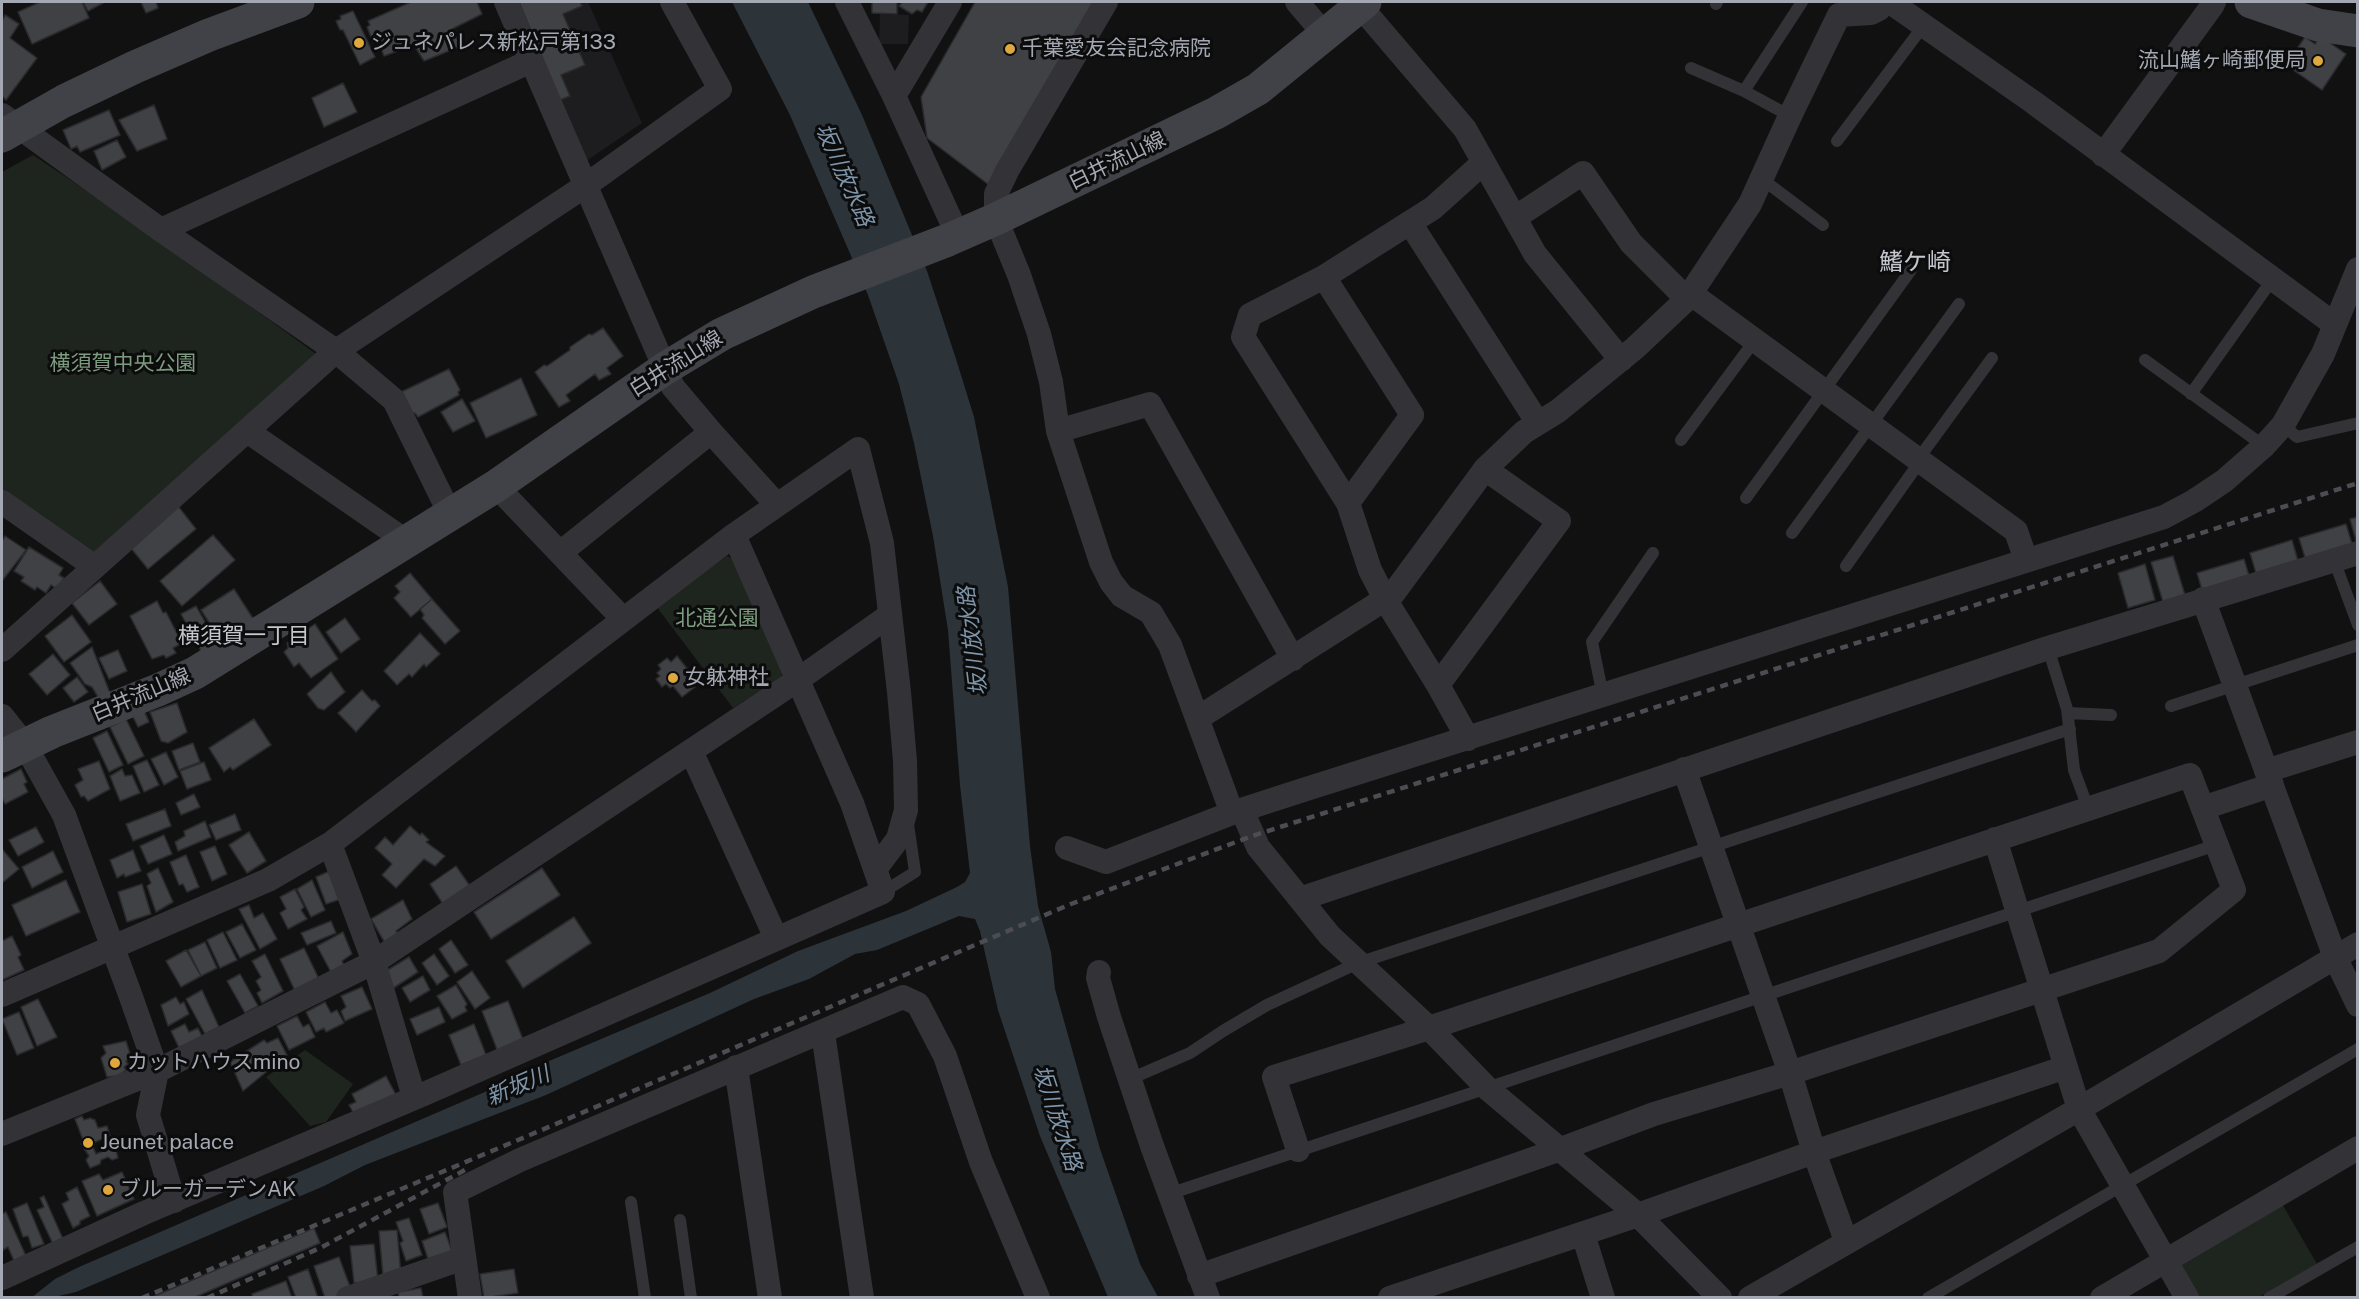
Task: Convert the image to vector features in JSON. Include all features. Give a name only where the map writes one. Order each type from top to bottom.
[{"type":"main road","points":[[7,126],[208,35],[298,2]]},
{"type":"main road","points":[[2253,2],[2318,25],[2358,31]]},
{"type":"main road","name":"白井流山線","points":[[13,750],[195,673],[496,486],[664,369],[723,334],[813,292],[996,219],[1216,113],[1258,89],[1363,4]]},
{"type":"street","points":[[506,2],[673,387],[777,504]]},
{"type":"street","points":[[2,650],[336,351],[585,186],[720,89],[672,2]]},
{"type":"street","points":[[847,2],[894,96],[953,238]]},
{"type":"street","points":[[894,96],[950,2]]},
{"type":"street","points":[[1106,2],[1007,171],[996,194],[996,219],[1019,275],[1039,334],[1053,390],[1058,431],[1101,562],[1111,582],[1122,596],[1151,613],[1170,645],[1237,812],[1258,847],[1330,936],[1429,1028],[1488,1089],[1638,1215],[1720,1298]]},
{"type":"street","points":[[1297,2],[1326,36]]},
{"type":"street","points":[[1198,717],[1393,594],[1485,469],[1524,432],[1558,411],[1621,360],[1689,296],[1750,204],[1839,15],[1871,13],[1879,9],[1883,2]]},
{"type":"street","points":[[1890,2],[2103,154],[2334,324]]},
{"type":"street","points":[[2103,154],[2214,2]]},
{"type":"street","points":[[1363,4],[1465,129],[1535,254],[1621,360]]},
{"type":"street","points":[[161,230],[531,61]]},
{"type":"street","points":[[7,126],[336,351],[394,400],[450,514]]},
{"type":"street","points":[[1468,739],[1385,599],[1371,570],[1348,503],[1243,337],[1250,315],[1324,277],[1433,208],[1483,163]]},
{"type":"street","points":[[1516,217],[1583,173],[1631,243],[1689,296],[1825,389],[2016,531],[2026,560]]},
{"type":"street","points":[[1410,223],[1539,423]]},
{"type":"street","points":[[1067,848],[1106,862],[1237,812],[2164,517],[2224,481],[2264,446],[2283,425],[2309,383],[2323,354],[2358,269]]},
{"type":"street","points":[[1324,277],[1412,415],[1348,503]]},
{"type":"street","points":[[1058,431],[1150,404],[1293,659]]},
{"type":"street","points":[[247,431],[406,541]]},
{"type":"street","points":[[560,553],[711,432]]},
{"type":"street","points":[[2,995],[268,880],[330,844],[734,535],[858,449],[882,543],[899,692],[906,810],[898,839],[876,868]]},
{"type":"street","points":[[1438,685],[1559,521],[1485,469]]},
{"type":"street","points":[[496,486],[623,619]]},
{"type":"street","points":[[2,502],[95,567]]},
{"type":"street","points":[[2,1278],[883,892],[852,803],[734,535]]},
{"type":"street","points":[[1300,899],[2048,648],[2358,553]]},
{"type":"street","points":[[2203,599],[2335,957],[2358,1005]]},
{"type":"street","points":[[2,1134],[157,1071],[374,962],[799,679],[890,615]]},
{"type":"street","points":[[2,716],[13,750],[64,815],[157,1071],[148,1115],[174,1201]]},
{"type":"street","points":[[2203,808],[2358,742]]},
{"type":"street","points":[[691,751],[776,938]]},
{"type":"street","points":[[1684,769],[1764,996],[1814,1152],[1846,1241]]},
{"type":"street","points":[[1099,972],[1098,978],[1130,1079],[1203,1287],[1653,1114],[1790,1073],[2159,951],[2234,890],[2190,775],[1429,1028],[1274,1077],[1298,1150]]},
{"type":"street","points":[[1995,839],[2079,1109],[2187,1298]]},
{"type":"street","points":[[330,844],[374,962],[414,1097]]},
{"type":"street","points":[[1750,1298],[2079,1109],[2358,944]]},
{"type":"street","points":[[470,1298],[455,1192],[520,1160],[903,997],[918,1004],[945,1056],[981,1162],[1038,1298]]},
{"type":"street","points":[[823,1033],[862,1298]]},
{"type":"street","points":[[736,1067],[770,1298]]},
{"type":"street","points":[[1390,1298],[1583,1234],[1814,1152],[2066,1067]]},
{"type":"street","points":[[2102,1298],[2358,1148]]},
{"type":"street","points":[[1583,1234],[1603,1298]]},
{"type":"street","points":[[348,1298],[464,1258]]},
{"type":"lane","points":[[1744,92],[1802,2]]},
{"type":"lane","points":[[1837,141],[1924,25]]},
{"type":"lane","points":[[1690,68],[1790,116]]},
{"type":"lane","points":[[1762,179],[1823,225]]},
{"type":"lane","points":[[1746,498],[1911,270]]},
{"type":"lane","points":[[2191,394],[2272,280]]},
{"type":"lane","points":[[1792,533],[1959,304]]},
{"type":"lane","points":[[1681,440],[1755,340]]},
{"type":"lane","points":[[1846,566],[1992,358]]},
{"type":"lane","points":[[2145,360],[2264,446]]},
{"type":"lane","points":[[2283,425],[2297,437],[2358,423]]},
{"type":"lane","points":[[1603,696],[1592,642],[1653,553]]},
{"type":"lane","points":[[2334,560],[2358,625]]},
{"type":"lane","points":[[2171,706],[2358,645]]},
{"type":"lane","points":[[2048,648],[2068,713],[2074,770],[2088,808]]},
{"type":"lane","points":[[2068,713],[2111,715]]},
{"type":"lane","points":[[1130,1079],[1191,1053],[1267,1005],[1358,963],[2070,729]]},
{"type":"lane","points":[[883,892],[915,872],[906,810]]},
{"type":"lane","points":[[1169,1194],[2216,845]]},
{"type":"lane","points":[[1928,1298],[2358,1050]]},
{"type":"lane","points":[[631,1202],[645,1298]]},
{"type":"lane","points":[[680,1220],[691,1298]]},
{"type":"lane","points":[[2269,1298],[2358,1247]]},
{"type":"shaded area","points":[[519,2],[588,2],[642,123],[586,161]]},
{"type":"shaded area","points":[[880,14],[909,15],[908,44],[879,44]]},
{"type":"green space","name":"横須賀中央公園","points":[[33,155],[150,233],[316,354],[95,559],[2,493],[2,172]]},
{"type":"green space","name":"北通公園","points":[[727,556],[736,561],[784,670],[781,677],[733,708],[656,606]]},
{"type":"green space","points":[[305,1050],[353,1084],[326,1122],[310,1126],[266,1077]]},
{"type":"green space","points":[[2281,1202],[2317,1264],[2259,1297],[2196,1297],[2180,1271],[2182,1260]]},
{"type":"water","points":[[732,2],[808,2],[862,115],[927,271],[956,359],[974,417],[1008,587],[1030,846],[1038,906],[1051,952],[1055,989],[1100,1149],[1140,1264],[1158,1297],[1108,1297],[1040,1136],[998,1010],[980,931],[975,919],[959,916],[877,950],[855,954],[809,979],[754,999],[546,1095],[365,1165],[324,1186],[76,1292],[54,1297],[31,1298],[55,1279],[79,1267],[515,1079],[542,1064],[710,993],[798,951],[906,911],[957,887],[965,882],[970,873],[960,785],[948,630],[933,536],[899,384],[868,295],[790,115]]},
{"type":"building","points":[[40,2],[82,2],[89,18],[32,44],[18,12]]},
{"type":"building","points":[[83,2],[105,2],[88,11]]},
{"type":"building","points":[[141,2],[156,2],[158,8],[146,13]]},
{"type":"building","points":[[411,2],[477,2],[482,14],[452,29],[461,46],[424,61],[414,45],[384,56],[378,41],[373,42],[367,27],[370,25],[368,21]]},
{"type":"building","points":[[519,2],[580,2],[582,6],[563,14],[585,65],[561,75],[570,96],[560,100]]},
{"type":"building","points":[[872,2],[897,2],[897,14],[872,13]]},
{"type":"building","points":[[902,2],[928,2],[922,12],[917,10],[912,14],[899,6]]},
{"type":"building","name":"千葉愛友会記念病院","points":[[975,2],[1099,2],[993,188],[927,138],[921,97]]},
{"type":"building","name":"ジュネパレス新松戸第133","points":[[353,11],[375,57],[360,65],[343,30],[340,30],[336,21],[341,19],[340,16]]},
{"type":"building","points":[[5,15],[19,24],[10,38],[37,58],[6,100],[2,96],[2,21]]},
{"type":"building","points":[[2320,36],[2346,54],[2322,90],[2286,65],[2305,37],[2315,44]]},
{"type":"building","points":[[343,83],[357,112],[324,127],[312,98]]},
{"type":"building","points":[[154,105],[167,139],[137,151],[119,120]]},
{"type":"building","points":[[109,110],[120,135],[80,152],[77,146],[71,149],[63,130]]},
{"type":"building","points":[[117,140],[126,157],[102,170],[94,151]]},
{"type":"building","points":[[603,328],[623,356],[607,368],[611,374],[599,380],[595,374],[566,395],[570,401],[559,407],[535,372],[570,350],[570,347],[589,334],[592,335]]},
{"type":"building","points":[[449,369],[460,390],[459,395],[418,417],[415,413],[411,414],[401,392]]},
{"type":"building","points":[[521,378],[537,415],[486,438],[470,403]]},
{"type":"building","points":[[462,399],[475,421],[453,432],[441,412]]},
{"type":"building","points":[[178,506],[196,529],[148,569],[130,547]]},
{"type":"building","points":[[2358,517],[2358,544],[2357,544],[2350,519]]},
{"type":"building","points":[[2346,524],[2353,547],[2306,561],[2299,538]]},
{"type":"building","points":[[213,535],[235,560],[182,606],[160,581]]},
{"type":"building","points":[[5,536],[26,550],[2,581],[2,541]]},
{"type":"building","points":[[2292,540],[2298,561],[2256,573],[2250,553]]},
{"type":"building","points":[[29,547],[63,568],[59,575],[64,578],[57,589],[51,585],[46,593],[37,587],[35,590],[21,581],[24,577],[14,571]]},
{"type":"building","points":[[2173,556],[2185,595],[2163,602],[2151,562]]},
{"type":"building","points":[[2244,559],[2250,579],[2203,593],[2197,573]]},
{"type":"building","points":[[2145,564],[2155,600],[2128,608],[2118,573]]},
{"type":"building","points":[[410,573],[432,599],[411,617],[394,598],[400,592],[395,586]]},
{"type":"building","points":[[100,581],[117,604],[89,625],[72,603]]},
{"type":"building","points":[[234,589],[254,620],[221,641],[201,610]]},
{"type":"building","points":[[432,599],[460,631],[445,644],[422,618],[424,615],[420,609]]},
{"type":"building","points":[[157,601],[163,613],[166,612],[182,643],[173,648],[176,653],[166,658],[164,655],[152,659],[130,616]]},
{"type":"building","points":[[196,606],[217,643],[201,651],[181,614]]},
{"type":"building","points":[[72,615],[91,642],[64,662],[45,636]]},
{"type":"building","points":[[345,618],[360,639],[341,653],[326,632]]},
{"type":"building","points":[[315,624],[338,659],[311,678],[299,663],[294,667],[284,652],[288,648],[287,643]]},
{"type":"building","points":[[420,633],[440,654],[426,667],[424,664],[412,677],[409,674],[397,685],[384,671]]},
{"type":"building","points":[[92,647],[110,693],[98,697],[70,663]]},
{"type":"building","points":[[118,650],[127,671],[109,679],[99,658]]},
{"type":"building","points":[[53,654],[70,675],[47,695],[29,674]]},
{"type":"building","name":"女躰神社","points":[[677,656],[690,672],[685,675],[695,687],[682,697],[673,686],[670,688],[666,684],[662,687],[656,679],[660,676],[657,673],[661,669],[658,665],[667,658],[671,662]]},
{"type":"building","points":[[331,672],[345,692],[324,710],[318,708],[307,694]]},
{"type":"building","points":[[77,677],[88,692],[74,702],[63,688]]},
{"type":"building","points":[[362,690],[380,706],[356,732],[338,713]]},
{"type":"building","points":[[177,703],[187,732],[168,743],[161,741],[150,712]]},
{"type":"building","points":[[143,708],[149,722],[138,727],[131,713]]},
{"type":"building","points":[[126,719],[144,756],[128,764],[110,727]]},
{"type":"building","points":[[254,719],[271,745],[233,770],[230,767],[224,772],[209,748]]},
{"type":"building","points":[[107,731],[123,765],[109,772],[93,738]]},
{"type":"building","points":[[193,743],[200,762],[179,770],[172,751]]},
{"type":"building","points":[[166,752],[178,777],[164,785],[151,759]]},
{"type":"building","points":[[147,760],[159,785],[144,792],[133,766]]},
{"type":"building","points":[[99,761],[110,789],[88,801],[84,796],[81,797],[75,785],[83,780],[78,769]]},
{"type":"building","points":[[204,762],[211,780],[187,789],[180,771]]},
{"type":"building","points":[[21,769],[27,782],[24,784],[28,792],[5,804],[2,798],[2,779]]},
{"type":"building","points":[[122,769],[125,776],[132,775],[140,793],[120,801],[110,776]]},
{"type":"building","points":[[194,794],[200,807],[181,815],[176,803]]},
{"type":"building","points":[[165,809],[171,826],[133,841],[126,824]]},
{"type":"building","points":[[235,814],[241,830],[216,840],[209,825]]},
{"type":"building","points":[[205,821],[211,837],[178,851],[175,842],[185,836],[184,831]]},
{"type":"building","points":[[410,826],[420,835],[422,833],[429,840],[426,842],[445,856],[435,866],[424,859],[396,888],[382,875],[392,864],[375,848],[385,837],[393,845]]},
{"type":"building","points":[[36,827],[44,842],[18,856],[9,840]]},
{"type":"building","points":[[249,832],[266,861],[247,873],[229,845]]},
{"type":"building","points":[[164,835],[172,854],[148,864],[140,846]]},
{"type":"building","points":[[215,846],[227,874],[212,881],[200,852]]},
{"type":"building","points":[[2,849],[19,869],[2,883]]},
{"type":"building","points":[[133,850],[141,871],[125,877],[124,874],[117,878],[110,860]]},
{"type":"building","points":[[53,851],[63,872],[32,888],[22,867]]},
{"type":"building","points":[[186,855],[199,887],[187,892],[183,884],[179,885],[170,862]]},
{"type":"building","points":[[456,866],[470,886],[443,904],[430,884]]},
{"type":"building","points":[[158,868],[173,902],[156,912],[147,886],[151,883],[147,874]]},
{"type":"building","points":[[542,868],[560,895],[491,939],[474,912]]},
{"type":"building","points":[[330,871],[341,899],[326,904],[316,877]]},
{"type":"building","points":[[66,880],[80,912],[26,936],[12,905]]},
{"type":"building","points":[[312,880],[325,910],[311,917],[297,889]]},
{"type":"building","points":[[142,884],[151,914],[127,922],[118,892]]},
{"type":"building","points":[[295,889],[304,907],[301,910],[307,919],[288,929],[280,913],[286,909],[280,897]]},
{"type":"building","points":[[403,900],[412,919],[385,943],[371,919]]},
{"type":"building","points":[[249,905],[254,918],[263,913],[277,939],[260,949],[239,909]]},
{"type":"building","points":[[574,917],[591,943],[523,988],[506,961]]},
{"type":"building","points":[[331,921],[336,933],[307,945],[301,933]]},
{"type":"building","points":[[242,924],[256,950],[240,958],[226,932]]},
{"type":"building","points":[[223,932],[237,960],[220,968],[207,940]]},
{"type":"building","points":[[343,932],[352,954],[342,961],[345,967],[332,974],[317,946]]},
{"type":"building","points":[[12,936],[21,955],[18,957],[24,970],[2,980],[2,941]]},
{"type":"building","points":[[451,940],[468,965],[455,973],[439,949]]},
{"type":"building","points":[[205,942],[217,968],[201,976],[188,950]]},
{"type":"building","points":[[304,948],[319,979],[295,991],[280,959]]},
{"type":"building","points":[[186,950],[201,976],[181,987],[166,961]]},
{"type":"building","points":[[265,954],[283,991],[262,1003],[257,993],[261,990],[256,981],[261,977],[252,961]]},
{"type":"building","points":[[434,954],[449,976],[437,985],[422,963]]},
{"type":"building","points":[[409,957],[418,972],[392,989],[386,971]]},
{"type":"building","points":[[472,971],[490,998],[475,1009],[457,982]]},
{"type":"building","points":[[240,974],[258,1006],[245,1013],[227,981]]},
{"type":"building","points":[[423,976],[430,990],[410,1002],[402,988]]},
{"type":"building","points":[[456,985],[467,1004],[465,1007],[467,1011],[452,1019],[437,996]]},
{"type":"building","points":[[362,987],[372,1009],[345,1021],[341,1011],[346,1007],[341,996]]},
{"type":"building","points":[[202,990],[219,1027],[205,1034],[186,999]]},
{"type":"building","points":[[176,997],[180,1004],[184,1002],[189,1014],[168,1026],[161,1005]]},
{"type":"building","points":[[38,999],[57,1037],[37,1046],[21,1007]]},
{"type":"building","points":[[508,1001],[524,1042],[498,1052],[482,1011]]},
{"type":"building","points":[[325,1002],[331,1013],[337,1010],[344,1023],[326,1032],[324,1028],[316,1032],[306,1012]]},
{"type":"building","points":[[439,1007],[445,1022],[417,1035],[410,1019]]},
{"type":"building","points":[[19,1012],[34,1048],[17,1055],[2,1019]]},
{"type":"building","points":[[297,1016],[303,1027],[309,1024],[315,1037],[289,1050],[277,1026]]},
{"type":"building","points":[[185,1024],[189,1032],[198,1028],[204,1040],[181,1052],[171,1031]]},
{"type":"building","points":[[474,1024],[486,1055],[461,1065],[449,1035]]},
{"type":"building","points":[[278,1038],[287,1055],[243,1091],[230,1062],[264,1040],[267,1043]]},
{"type":"building","points":[[126,1041],[131,1057],[126,1061],[128,1064],[124,1067],[126,1070],[118,1076],[107,1077],[101,1058],[106,1053],[103,1046]]},
{"type":"building","points":[[386,1076],[396,1095],[355,1116],[349,1105],[356,1102],[352,1094]]},
{"type":"building","name":"Jeunet palace","points":[[82,1116],[84,1120],[90,1118],[95,1120],[98,1128],[107,1126],[110,1136],[95,1142],[93,1147],[96,1154],[115,1146],[118,1158],[112,1160],[108,1157],[101,1160],[100,1164],[90,1168],[86,1160],[89,1156],[81,1144],[83,1140],[75,1119]]},
{"type":"building","name":"ブルーガーデンAK","points":[[122,1172],[134,1199],[97,1216],[82,1181],[99,1174],[103,1180]]},
{"type":"building","points":[[77,1187],[90,1216],[73,1228],[62,1204],[69,1200],[66,1193]]},
{"type":"building","points":[[44,1196],[63,1239],[53,1244],[37,1210],[44,1207],[40,1198]]},
{"type":"building","points":[[27,1203],[44,1244],[32,1248],[28,1236],[23,1237],[13,1209]]},
{"type":"building","points":[[438,1203],[447,1227],[429,1234],[420,1209]]},
{"type":"building","points":[[6,1212],[26,1256],[14,1261],[8,1247],[3,1250],[2,1246],[2,1214]]},
{"type":"building","points":[[409,1218],[422,1255],[406,1261],[400,1243],[403,1241],[396,1222]]},
{"type":"building","points":[[314,1228],[320,1243],[193,1298],[150,1298]]},
{"type":"building","points":[[397,1230],[401,1275],[383,1276],[379,1231]]},
{"type":"building","points":[[445,1232],[452,1251],[428,1259],[422,1241]]},
{"type":"building","points":[[374,1244],[378,1281],[354,1283],[350,1246]]},
{"type":"building","points":[[339,1257],[352,1292],[338,1298],[325,1298],[314,1266]]},
{"type":"building","points":[[308,1269],[318,1298],[296,1298],[288,1277]]},
{"type":"building","points":[[514,1269],[518,1293],[484,1298],[480,1274]]},
{"type":"building","points":[[286,1281],[292,1298],[253,1298],[252,1294]]},
{"type":"building","points":[[421,1288],[423,1298],[399,1298],[398,1292]]},
{"type":"railway","points":[[142,1298],[1071,904],[1252,836],[2358,483]]},
{"type":"railway","points":[[207,1298],[322,1247],[465,1170]]},
{"type":"place","name":"ジュネパレス新松戸第133","points":[[359,43]]},
{"type":"place","name":"千葉愛友会記念病院","points":[[1010,49]]},
{"type":"place","name":"流山鰭ヶ崎郵便局","points":[[2318,61]]},
{"type":"place","name":"女躰神社","points":[[673,678]]},
{"type":"place","name":"カットハウスmino","points":[[115,1063]]},
{"type":"place","name":"Jeunet palace","points":[[88,1143]]},
{"type":"place","name":"ブルーガーデンAK","points":[[108,1190]]},
{"type":"district","name":"鰭ケ崎","points":[[1915,263]]},
{"type":"district","name":"横須賀一丁目","points":[[244,636]]},
{"type":"water label","name":"坂川放水路","points":[[844,175]]},
{"type":"water label","name":"坂川放水路","points":[[973,641]]},
{"type":"water label","name":"新坂川","points":[[518,1086]]},
{"type":"water label","name":"坂川放水路","points":[[1057,1118]]}]
